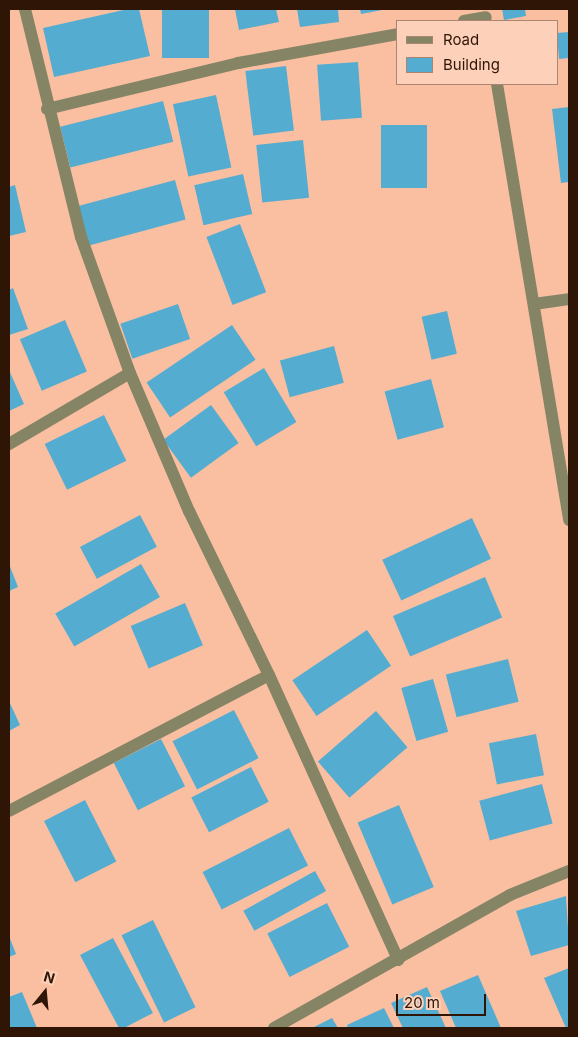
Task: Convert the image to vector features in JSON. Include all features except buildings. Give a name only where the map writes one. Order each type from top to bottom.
[{"type":"street","points":[[25,9],[47,109],[81,237],[130,373],[189,512],[269,675],[398,960]]},
{"type":"street","points":[[468,20],[486,16]]},
{"type":"street","points":[[47,109],[238,63],[396,34]]},
{"type":"street","points":[[497,85],[569,520]]},
{"type":"street","points":[[534,304],[569,299]]},
{"type":"street","points":[[9,444],[130,373]]},
{"type":"street","points":[[9,811],[269,675]]},
{"type":"street","points":[[274,1028],[398,960],[510,895],[569,871]]}]
